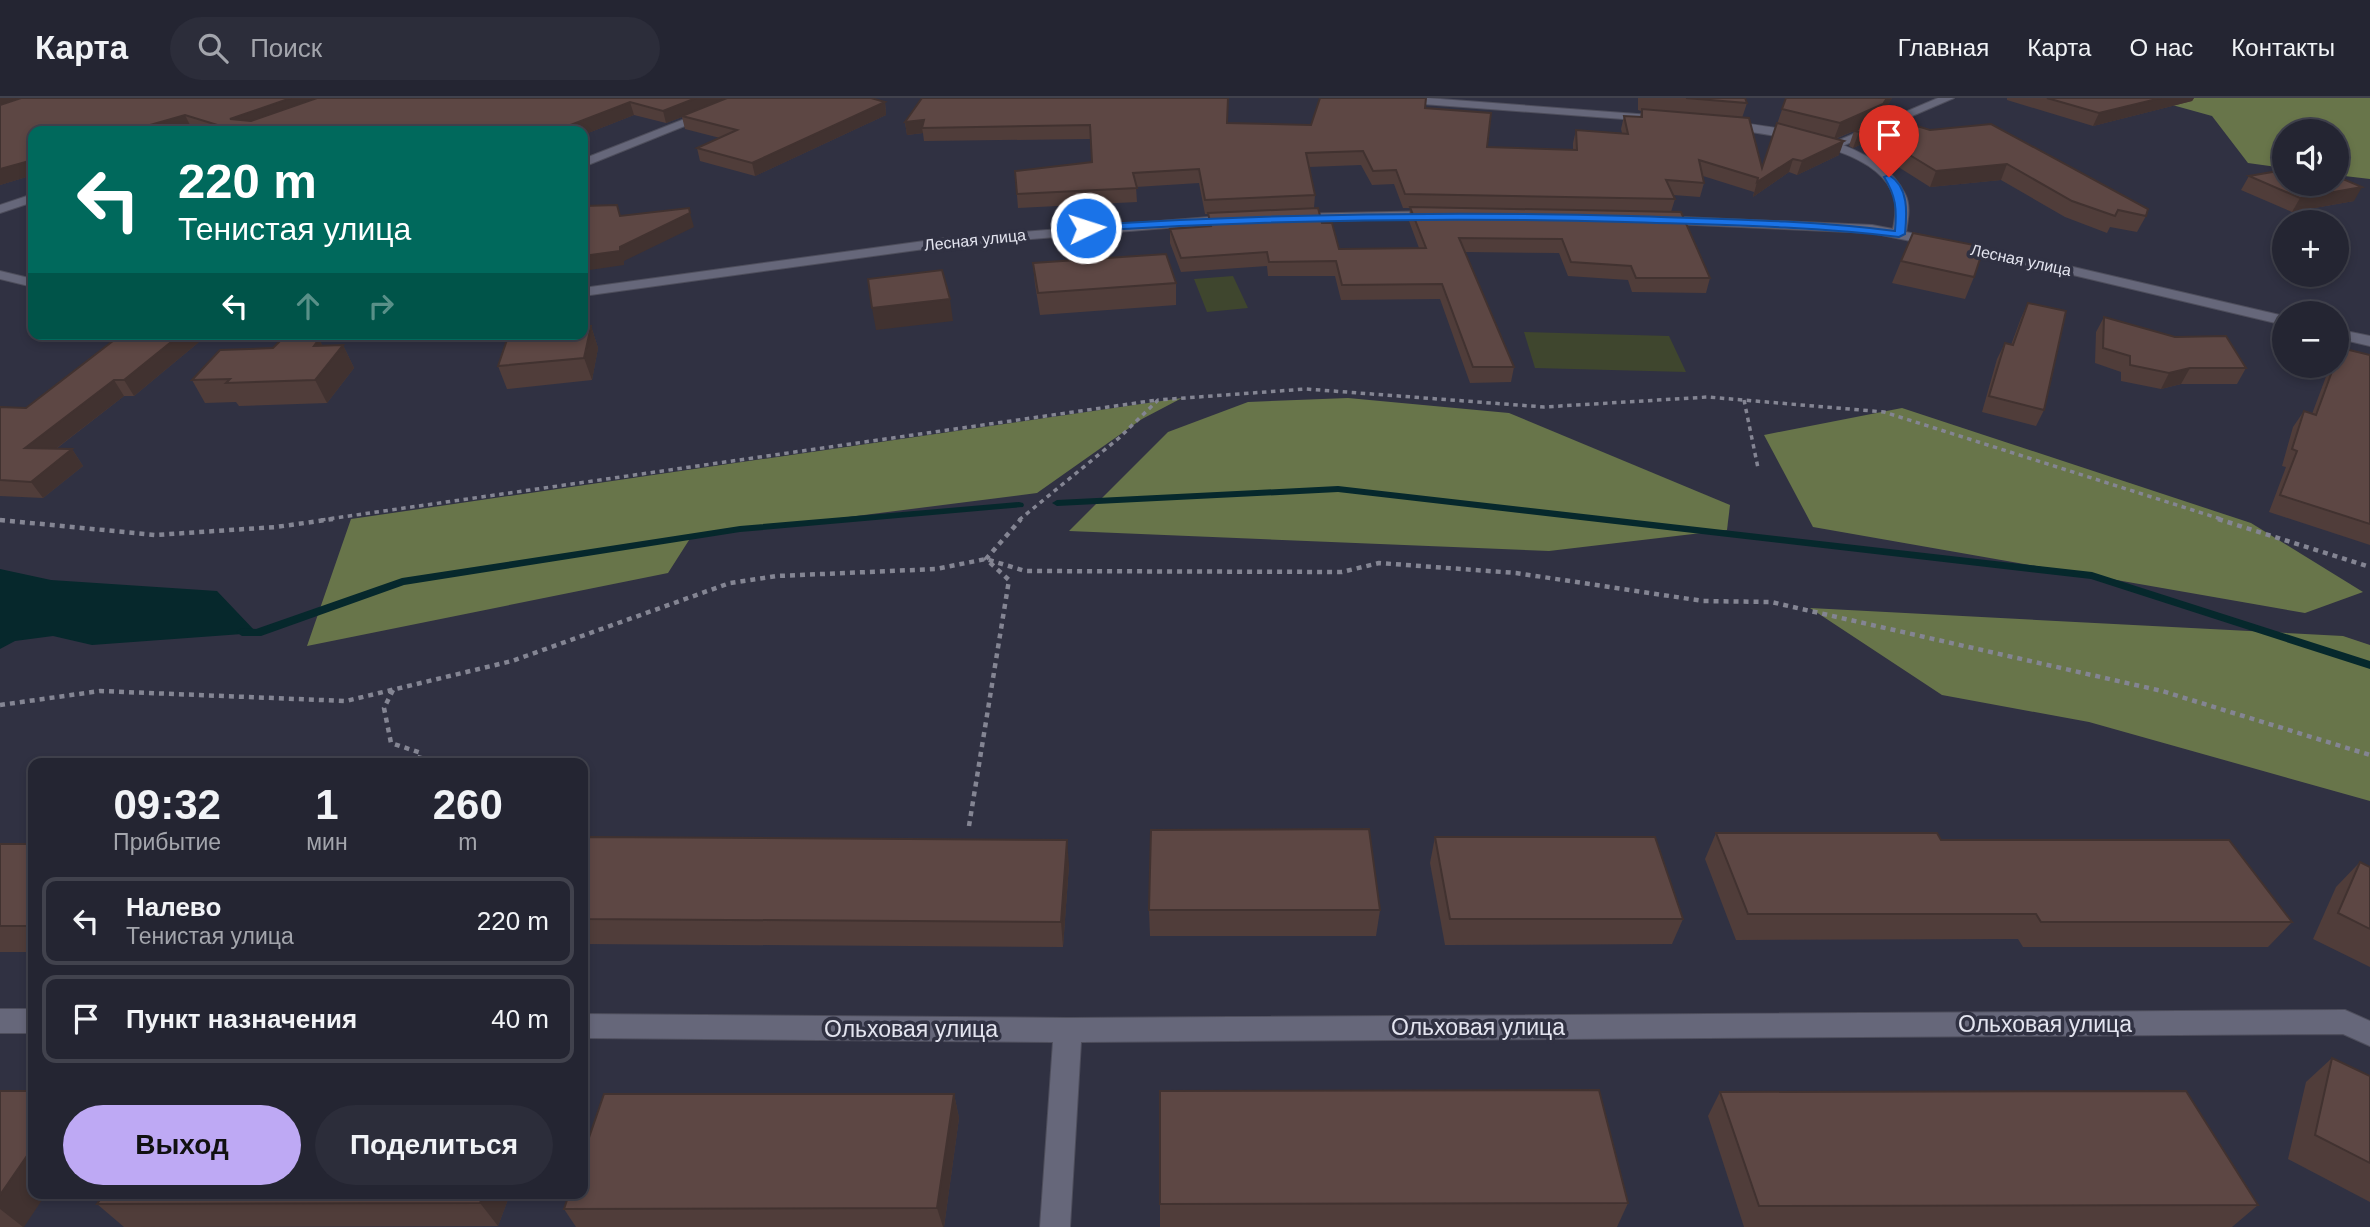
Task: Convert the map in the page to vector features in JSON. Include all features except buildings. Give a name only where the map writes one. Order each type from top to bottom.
[{"type":"street","points":[[588,161],[748,98]]},
{"type":"street","points":[[1383,98],[1657,119]]},
{"type":"street","points":[[1829,147],[1948,98]]},
{"type":"street","points":[[1712,123],[1787,133],[1870,163],[1889,177],[1899,194],[1902,210],[1899,234]]},
{"type":"street","points":[[0,209],[28,200]]},
{"type":"street","points":[[1271,218],[1458,215]]},
{"type":"street","name":"Лесная улица","points":[[588,291],[946,242],[1086,228],[1244,219]]},
{"type":"street","name":"Лесная улица","points":[[1639,219],[1820,225],[1899,234],[2272,318]]},
{"type":"street","points":[[0,275],[28,282]]},
{"type":"street","points":[[2349,336],[2370,341]]},
{"type":"street","points":[[0,1021],[28,1021]]},
{"type":"street","name":"Ольховая улица","points":[[588,1026],[1068,1030],[2345,1022],[2370,1034]]},
{"type":"street","points":[[1055,1227],[1068,1030]]},
{"type":"path","points":[[0,520],[155,535],[276,527],[1043,414],[1158,400],[1306,389],[1544,407],[1709,397],[1884,412],[2370,567]]},
{"type":"path","points":[[986,559],[1024,515],[1119,438],[1158,400]]},
{"type":"path","points":[[1744,400],[1758,468]]},
{"type":"path","points":[[969,826],[1009,580],[986,559]]},
{"type":"path","points":[[0,705],[100,691],[346,701],[512,661],[730,583],[776,576],[936,569],[986,559],[1025,570],[1039,571],[1342,572],[1378,563],[1517,573],[1703,601],[1771,602],[2162,691],[2370,755]]},
{"type":"path","points":[[393,690],[384,708],[391,743],[421,753],[420,758]]},
{"type":"shaded area","points":[[1233,276],[1248,308],[1207,312],[1194,279]]},
{"type":"shaded area","points":[[1524,332],[1669,336],[1686,372],[1535,368]]},
{"type":"shaded area","points":[[0,569],[51,580],[217,591],[257,633],[92,645],[53,636],[15,641],[0,649]]},
{"type":"green space","points":[[2147,98],[2370,98],[2370,179],[2349,177],[2349,119],[2272,119],[2272,166],[2248,163],[2212,116]]},
{"type":"green space","points":[[1182,398],[1142,419],[1037,493],[691,537],[668,573],[307,646],[351,519]]},
{"type":"green space","points":[[1348,398],[1509,413],[1730,505],[1727,530],[1549,551],[1069,531],[1168,432],[1248,402]]},
{"type":"green space","points":[[1902,408],[2251,523],[2363,592],[2305,613],[1813,527],[1764,435]]},
{"type":"green space","points":[[1810,608],[2343,636],[2370,645],[2370,801],[2089,722],[1942,695]]},
{"type":"waterway","points":[[1057,503],[1338,489],[2092,576],[2370,665]]},
{"type":"waterway","points":[[242,632],[257,633],[402,582],[740,529],[1019,505]]},
{"type":"route","points":[[1086,228],[1231,219],[1471,214],[1820,225],[1899,234],[1902,210],[1899,194],[1889,177]]}]
